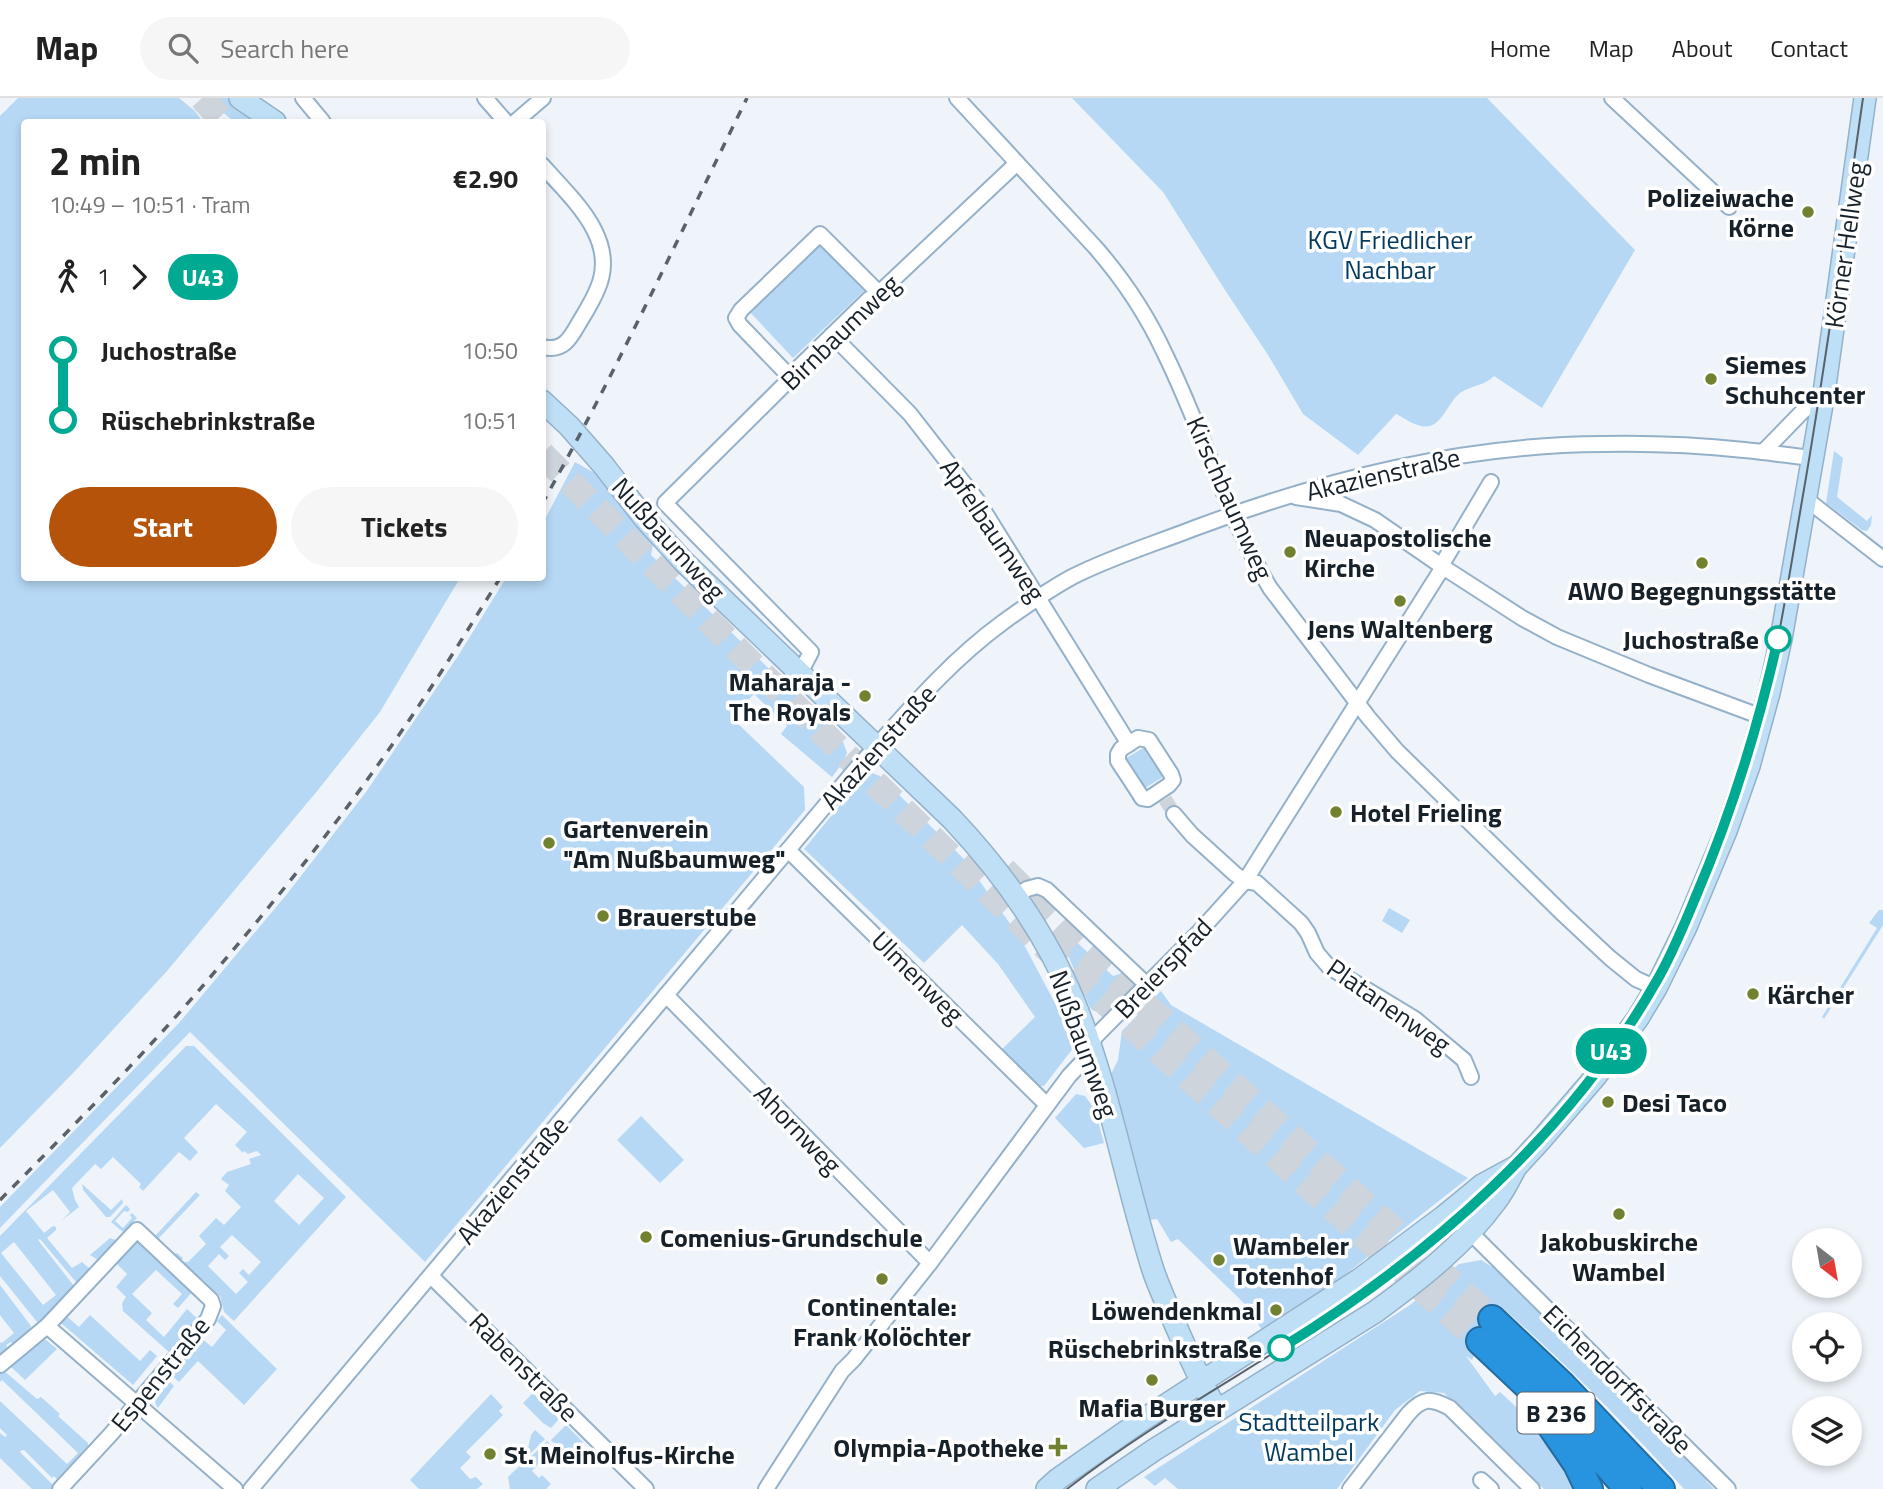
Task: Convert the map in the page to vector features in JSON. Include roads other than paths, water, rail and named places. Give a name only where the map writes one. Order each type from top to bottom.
[{"type":"highway","points":[[1486,1330],[1497,1365],[1552,1426],[1577,1464],[1589,1489]]},
{"type":"highway","name":"B 236","points":[[1486,1330],[1628,1489]]},
{"type":"highway","name":"B 236","points":[[1486,1330],[1563,1386],[1661,1489]]},
{"type":"main road","points":[[240,98],[271,119]]},
{"type":"main road","name":"Körner Hellweg","points":[[1517,1166],[1597,1076],[1656,988],[1691,916],[1749,766],[1781,639],[1806,499],[1824,393],[1865,98]]},
{"type":"main road","name":"Nußbaumweg","points":[[546,405],[583,442],[664,541],[969,838],[1033,921],[1061,972],[1090,1046],[1108,1102],[1153,1271],[1200,1382],[1217,1410]]},
{"type":"main road","points":[[1047,1489],[1084,1460],[1200,1382],[1350,1286],[1482,1185],[1517,1166]]},
{"type":"main road","points":[[1084,1460],[1101,1488],[1217,1410],[1375,1312],[1426,1273],[1470,1232],[1497,1200],[1517,1166]]},
{"type":"street","points":[[303,98],[320,119]]},
{"type":"street","points":[[485,98],[503,119]]},
{"type":"street","points":[[518,119],[543,98]]},
{"type":"street","name":"Kirschbaumweg","points":[[957,98],[1095,247],[1136,300],[1165,353],[1257,567],[1357,702],[1397,751],[1564,915],[1636,979],[1656,988]]},
{"type":"street","points":[[1612,98],[1729,207]]},
{"type":"street","name":"Birnbaumweg","points":[[665,503],[869,299],[879,293],[1017,163]]},
{"type":"street","points":[[546,169],[590,221],[602,251],[602,273],[598,289],[569,341],[558,348],[546,347]]},
{"type":"street","points":[[791,378],[740,325],[736,318],[741,310],[820,234],[879,293]]},
{"type":"street","name":"Apfelbaumweg","points":[[832,335],[910,414],[977,500],[1129,744]]},
{"type":"street","points":[[1763,452],[1824,393]]},
{"type":"street","name":"Akazienstraße","points":[[251,1489],[876,747],[964,655],[1000,624],[1038,598],[1107,561],[1232,514],[1346,478],[1464,455],[1520,448],[1601,444],[1672,445],[1813,458]]},
{"type":"street","points":[[1341,504],[1339,491],[1346,478]]},
{"type":"street","name":"Breierspfad","points":[[766,1489],[842,1371],[930,1263],[1069,1076],[1087,1057],[1095,1037],[1199,932],[1245,881],[1434,581],[1490,482]]},
{"type":"street","points":[[1288,496],[1341,504],[1375,520],[1522,618],[1557,637],[1762,717]]},
{"type":"street","points":[[1806,499],[1883,559]]},
{"type":"street","name":"Nußbaumweg","points":[[665,503],[811,652],[800,673]]},
{"type":"street","points":[[1138,738],[1149,740],[1173,780],[1162,795],[1142,798],[1118,761],[1121,749],[1129,744],[1138,738]]},
{"type":"street","points":[[1174,814],[1192,835],[1245,881]]},
{"type":"street","name":"Ulmenweg","points":[[788,850],[1047,1105]]},
{"type":"street","name":"Platanenweg","points":[[1245,881],[1257,883],[1301,923],[1317,953],[1329,967],[1415,1019],[1464,1060],[1471,1076]]},
{"type":"street","points":[[1016,896],[1038,886],[1047,890],[1147,985]]},
{"type":"street","name":"Ahornweg","points":[[666,995],[930,1263]]},
{"type":"street","name":"Eichendorffstraße","points":[[1443,1217],[1458,1222],[1470,1232],[1728,1489]]},
{"type":"street","name":"Espenstraße","points":[[47,1326],[138,1230],[206,1294],[213,1306],[208,1319],[60,1489]]},
{"type":"street","name":"Rabenstraße","points":[[431,1276],[646,1489]]},
{"type":"street","points":[[0,1365],[47,1326],[235,1489]]},
{"type":"street","points":[[1350,1489],[1416,1405],[1424,1401],[1433,1401],[1450,1408],[1532,1489]]},
{"type":"tunnel","points":[[202,98],[221,119]]},
{"type":"tunnel","points":[[546,458],[765,677],[1066,967],[1480,1341]]},
{"type":"tunnel","points":[[1165,799],[1174,814]]},
{"type":"tunnel","points":[[1004,870],[1085,950],[1492,1319]]},
{"type":"tram line","points":[[1067,1489],[1158,1425],[1345,1307],[1391,1275],[1434,1240],[1497,1183],[1556,1121],[1610,1054],[1656,983],[1684,925],[1724,828],[1766,693],[1784,608],[1811,445],[1863,98]]},
{"type":"tram line","name":"U43","points":[[1281,1348],[1368,1292],[1474,1204],[1565,1109],[1620,1039],[1666,964],[1715,851],[1749,753],[1778,639]]},
{"type":"railway","points":[[546,497],[622,353],[747,98]]},
{"type":"railway","points":[[0,1200],[117,1081],[251,929],[362,788],[498,581]]},
{"type":"place","name":"Polizeiwache Körne","points":[[1808,212]]},
{"type":"place","name":"Siemes Schuhcenter","points":[[1711,379]]},
{"type":"place","name":"Neuapostolische Kirche","points":[[1290,552]]},
{"type":"place","name":"AWO Begegnungsstätte","points":[[1702,563]]},
{"type":"place","name":"Jens Waltenberg","points":[[1400,601]]},
{"type":"place","name":"Juchostraße","points":[[1778,639]]},
{"type":"place","name":"Maharaja - The Royals","points":[[865,696]]},
{"type":"place","name":"Hotel Frieling","points":[[1336,812]]},
{"type":"place","name":"Gartenverein \"Am Nußbaumweg\"","points":[[549,843]]},
{"type":"place","name":"Brauerstube","points":[[603,916]]},
{"type":"place","name":"Kärcher","points":[[1753,994]]},
{"type":"place","name":"Desi Taco","points":[[1608,1102]]},
{"type":"place","name":"Jakobuskirche Wambel","points":[[1619,1214]]},
{"type":"place","name":"Comenius-Grundschule","points":[[646,1237]]},
{"type":"place","name":"Wambeler Totenhof","points":[[1219,1260]]},
{"type":"place","name":"Continentale: Frank Kolöchter","points":[[882,1279]]},
{"type":"place","name":"Löwendenkmal","points":[[1276,1310]]},
{"type":"place","name":"Rüschebrinkstraße","points":[[1281,1348]]},
{"type":"place","name":"Mafia Burger","points":[[1152,1380]]},
{"type":"place","name":"Olympia-Apotheke","points":[[1058,1447]]},
{"type":"place","name":"St. Meinolfus-Kirche","points":[[490,1454]]},
{"type":"park label","name":"KGV Friedlicher Nachbar","points":[[1390,254]]},
{"type":"park label","name":"Stadtteilpark Wambel","points":[[1309,1436]]}]
